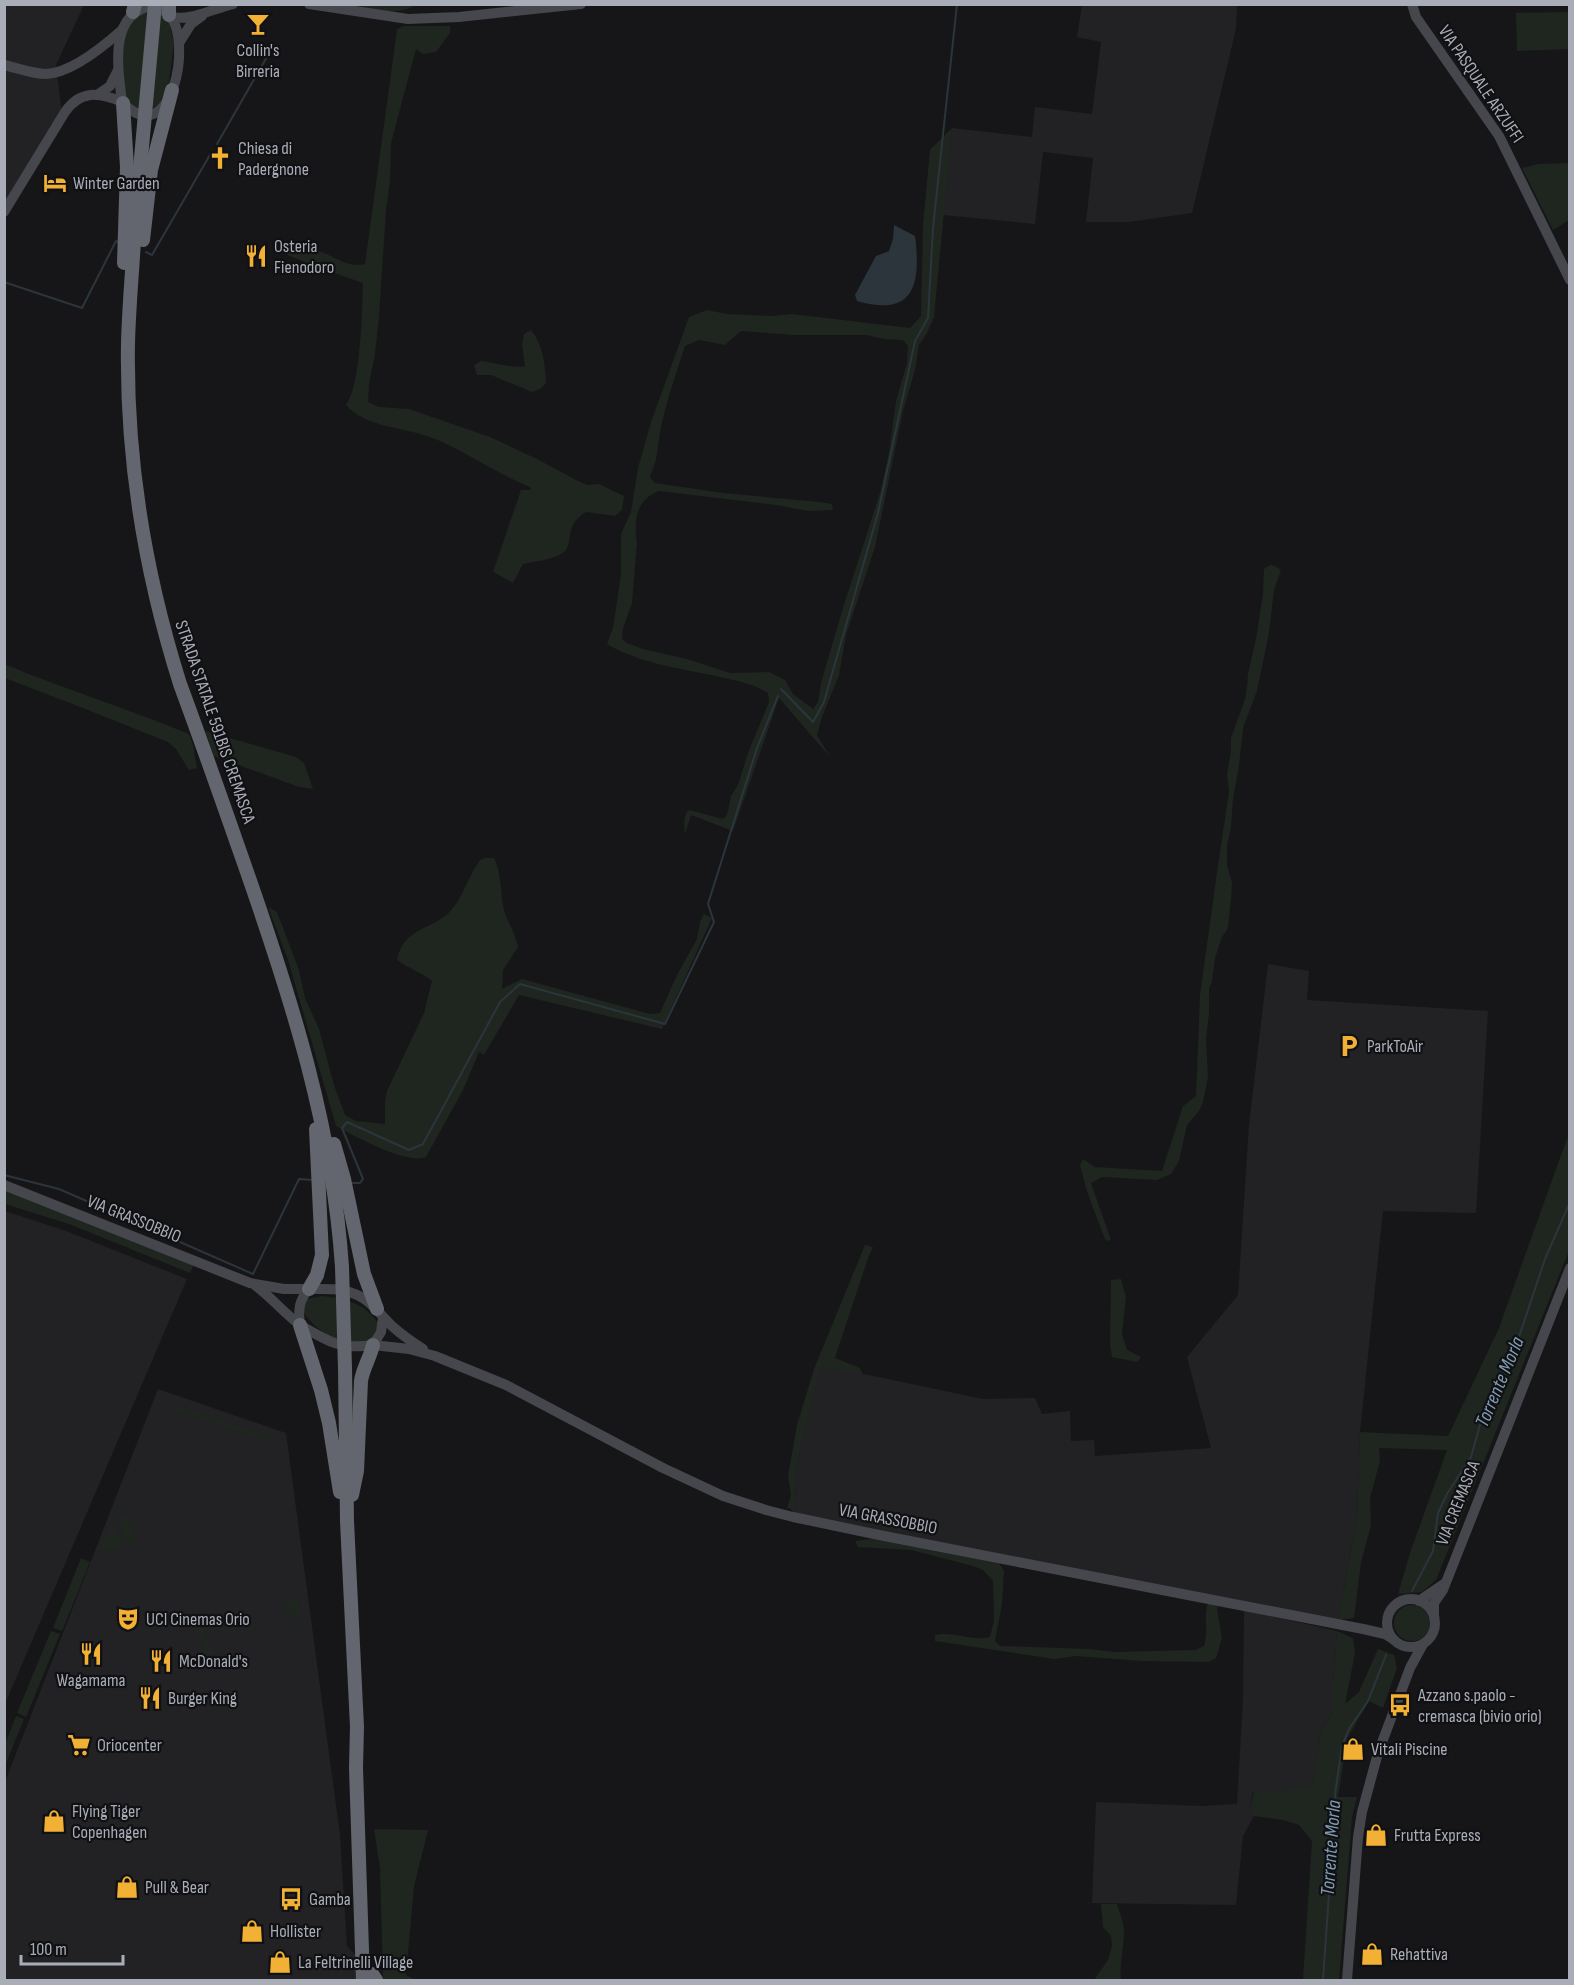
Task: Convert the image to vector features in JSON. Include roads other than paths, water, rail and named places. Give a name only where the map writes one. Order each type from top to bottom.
[{"type":"highway","name":"STRADA STATALE 591BIS CREMASCA","points":[[155,4],[129,316],[128,371],[133,465],[146,550],[159,609],[180,684],[283,978],[305,1051],[324,1131],[332,1177],[342,1267],[347,1521]]},
{"type":"highway","points":[[129,316],[140,264],[151,170],[172,90]]},
{"type":"highway","points":[[122,102],[127,167],[124,269],[129,316]]},
{"type":"highway","points":[[309,1289],[318,1275],[322,1255],[313,1082]]},
{"type":"highway","points":[[313,1082],[329,1123],[344,1179],[364,1274],[380,1313]]},
{"type":"highway","points":[[300,1325],[321,1389],[329,1423],[336,1475],[347,1521],[357,1727],[356,1768],[370,1979]]},
{"type":"highway","points":[[347,1521],[357,1471],[361,1381],[373,1345]]},
{"type":"street","points":[[122,102],[118,69],[122,30],[134,8],[152,6],[169,12],[175,18],[189,18],[233,4]]},
{"type":"street","points":[[309,4],[408,19],[459,17],[581,4]]},
{"type":"street","name":"VIA PASQUALE ARZUFFI","points":[[1412,4],[1416,18],[1499,136],[1569,280]]},
{"type":"street","points":[[178,43],[191,24],[212,10]]},
{"type":"street","points":[[4,212],[70,106],[80,97],[97,95],[122,102],[136,114],[152,116],[163,108],[172,90],[178,69],[178,43],[169,12]]},
{"type":"street","points":[[4,65],[44,74],[63,71],[98,49],[122,30]]},
{"type":"street","points":[[97,95],[110,86],[118,69],[109,53],[98,49]]},
{"type":"street","name":"VIA GRASSOBBIO","points":[[4,1185],[250,1283],[284,1289],[332,1289],[352,1293],[367,1300],[408,1339],[435,1356]]},
{"type":"street","name":"VIA CREMASCA","points":[[1434,1617],[1434,1603],[1444,1584],[1569,1268]]},
{"type":"street","name":"VIA GRASSOBBIO","points":[[250,1283],[268,1295],[289,1317],[326,1340],[344,1347],[373,1345],[409,1349],[435,1356],[506,1385],[705,1489],[766,1510],[884,1536],[1363,1629],[1385,1634],[1396,1641]]},
{"type":"street","points":[[300,1325],[300,1303],[309,1289]]},
{"type":"street","points":[[373,1345],[381,1332],[380,1313]]},
{"type":"street","points":[[1419,1601],[1444,1584]]},
{"type":"street","points":[[1347,1980],[1360,1823],[1378,1753],[1407,1676],[1423,1644],[1434,1631],[1434,1617],[1429,1607],[1419,1601],[1405,1600],[1381,1620],[1363,1629]]},
{"type":"street","points":[[1392,1610],[1388,1624],[1406,1659],[1407,1676]]},
{"type":"street","points":[[1396,1641],[1410,1647],[1423,1644]]},
{"type":"waterway","points":[[781,689],[813,722],[824,702],[878,513],[915,341],[928,318],[933,228],[957,4]]},
{"type":"waterway","points":[[217,144],[268,55]]},
{"type":"waterway","points":[[146,252],[152,255],[211,153]]},
{"type":"waterway","points":[[4,282],[82,308],[116,241],[120,243]]},
{"type":"waterway","points":[[351,1183],[360,1183],[363,1179],[342,1128],[347,1122],[409,1150],[423,1144],[500,1002],[520,984],[665,1024],[714,922],[708,904],[757,748],[778,696]]},
{"type":"waterway","points":[[4,1175],[59,1189],[253,1274],[299,1179],[313,1180]]},
{"type":"waterway","name":"Torrente Morla","points":[[1412,1591],[1433,1551],[1438,1513],[1447,1494],[1471,1457],[1483,1414],[1518,1340],[1545,1259],[1570,1202]]},
{"type":"waterway","name":"Torrente Morla","points":[[1323,1980],[1335,1794],[1342,1746],[1349,1729],[1368,1701],[1386,1655]]},
{"type":"place","name":"Collin's Birreria","points":[[258,24]]},
{"type":"place","name":"Chiesa di Padergnone","points":[[220,158]]},
{"type":"place","name":"Winter Garden","points":[[55,183]]},
{"type":"place","name":"Osteria Fienodoro","points":[[256,256]]},
{"type":"place","name":"ParkToAir","points":[[1349,1046]]},
{"type":"place","name":"UCI Cinemas Orio","points":[[128,1619]]},
{"type":"place","name":"Wagamama","points":[[91,1654]]},
{"type":"place","name":"McDonald's","points":[[161,1661]]},
{"type":"place","name":"Burger King","points":[[150,1698]]},
{"type":"place","name":"Azzano s.paolo - cremasca (bivio orio)","points":[[1400,1705]]},
{"type":"place","name":"Oriocenter","points":[[79,1745]]},
{"type":"place","name":"Vitali Piscine","points":[[1353,1749]]},
{"type":"place","name":"Flying Tiger Copenhagen","points":[[54,1821]]},
{"type":"place","name":"Frutta Express","points":[[1376,1835]]},
{"type":"place","name":"Pull & Bear","points":[[127,1887]]},
{"type":"place","name":"Gamba","points":[[291,1899]]},
{"type":"place","name":"Hollister","points":[[252,1931]]},
{"type":"place","name":"Rehattiva","points":[[1372,1954]]},
{"type":"place","name":"La Feltrinelli Village","points":[[280,1962]]}]
